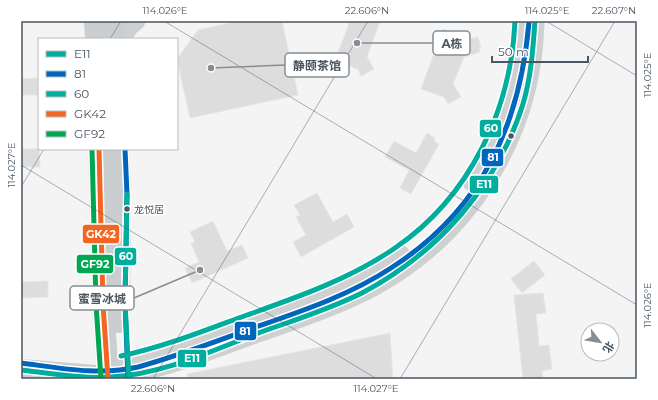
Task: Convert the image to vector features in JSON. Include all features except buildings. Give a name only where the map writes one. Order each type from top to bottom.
[{"type":"main road","points":[[95,21],[96,38]]},
{"type":"main road","points":[[113,21],[114,38]]},
{"type":"main road","points":[[99,150],[103,304],[115,373]]},
{"type":"main road","points":[[115,373],[120,194],[118,150]]},
{"type":"main road","points":[[21,356],[115,373]]},
{"type":"main road","points":[[21,370],[115,373]]},
{"type":"street","points":[[121,38],[136,21]]},
{"type":"street","points":[[115,373],[142,359],[302,303],[358,278],[388,262],[414,244],[436,225],[468,188],[493,142],[503,119],[517,70],[522,21]]},
{"type":"street","points":[[115,373],[165,366],[323,310],[374,286],[421,254],[462,215],[478,196],[506,150],[516,126],[529,81],[533,58],[535,21]]},
{"type":"transit line","name":"60","points":[[121,356],[185,338],[342,278],[378,259],[422,227],[445,204],[465,177],[482,149],[495,118],[505,87],[512,54],[515,21]]},
{"type":"transit line","name":"E11","points":[[21,370],[100,377],[131,375],[150,371],[188,360],[325,309],[350,299],[390,277],[416,258],[461,214],[481,189],[498,162],[512,134],[526,94],[535,21]]},
{"type":"transit line","name":"81","points":[[21,363],[94,371],[123,370],[138,367],[197,348],[308,308],[359,286],[391,268],[423,245],[450,220],[472,192],[491,162],[505,130],[516,96],[524,60],[529,22]]},
{"type":"transit line","name":"GF92","points":[[92,150],[96,304],[101,379]]},
{"type":"transit line","name":"GK42","points":[[99,150],[103,304],[108,379]]},
{"type":"transit line","name":"81","points":[[125,150],[127,194],[125,303],[128,379]]},
{"type":"transit line","name":"60","points":[[127,194],[125,303],[129,379]]},
{"type":"place","name":"A栋","points":[[357,43]]},
{"type":"place","name":"静颐茶馆","points":[[211,68]]},
{"type":"place","name":"龙悦居","points":[[127,209]]},
{"type":"place","name":"蜜雪冰城","points":[[200,270]]}]
